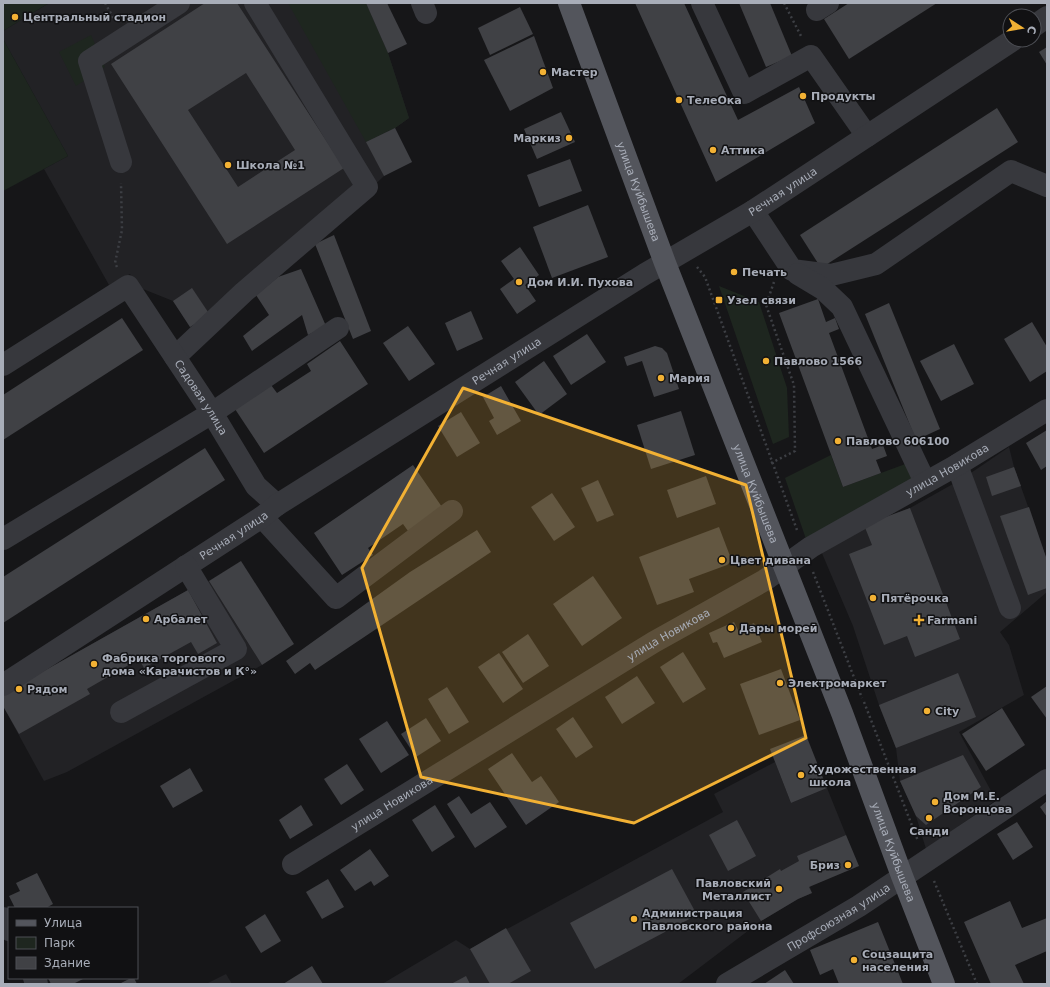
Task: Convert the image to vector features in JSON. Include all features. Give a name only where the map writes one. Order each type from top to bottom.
[{"type":"main road","name":"улица Куйбышева","points":[[569,3],[664,263],[842,713],[902,876],[944,984]]},
{"type":"street","points":[[121,162],[90,61],[179,3]]},
{"type":"street","points":[[176,357],[244,292],[366,187],[255,3]]},
{"type":"street","points":[[702,3],[744,93],[811,56],[866,136]]},
{"type":"street","name":"Речная улица","points":[[3,686],[269,511],[684,250],[753,211],[1002,47]]},
{"type":"street","points":[[788,264],[831,275],[876,264],[1011,171],[1047,186]]},
{"type":"street","points":[[753,211],[788,264],[823,289],[842,307],[925,482]]},
{"type":"street","points":[[3,365],[128,286]]},
{"type":"street","name":"Садовая улица","points":[[128,286],[212,413],[256,486],[269,511],[336,598],[452,512]]},
{"type":"street","points":[[3,539],[212,413],[338,328]]},
{"type":"street","name":"улица Новикова","points":[[293,864],[654,642],[765,580],[805,551],[957,465],[1047,410]]},
{"type":"street","points":[[957,465],[1010,608]]},
{"type":"street","points":[[121,712],[236,649],[186,566]]},
{"type":"street","name":"Профсоюзная улица","points":[[727,984],[859,906],[1047,780]]},
{"type":"street","points":[[3,918],[8,928]]},
{"type":"path","points":[[784,3],[811,56]]},
{"type":"path","points":[[121,162],[122,230],[115,263],[122,279],[128,286]]},
{"type":"path","points":[[684,250],[705,277],[805,551],[925,861],[976,984]]},
{"type":"path","points":[[772,462],[795,450],[794,385],[766,305],[788,264]]},
{"type":"highlighted area","points":[[463,388],[746,485],[806,738],[634,823],[421,777],[362,568]]},
{"type":"shaded area","name":"Школа №1","points":[[49,3],[366,3],[388,53],[409,118],[395,128],[412,162],[384,176],[278,277],[190,327],[173,301],[138,287],[130,274],[109,285],[44,169],[68,156],[3,39],[3,31]]},
{"type":"shaded area","points":[[1009,447],[1014,467],[1047,560],[1047,592],[1000,632],[1009,645],[1024,695],[959,732],[996,800],[926,849],[916,816],[900,781],[896,748],[879,705],[853,626],[821,551],[864,525],[910,508],[962,479]]},
{"type":"shaded area","points":[[209,581],[262,665],[67,772],[44,781],[3,706],[3,694],[188,590]]},
{"type":"shaded area","points":[[775,762],[791,803],[827,788],[846,835],[810,887],[812,893],[798,899],[761,921],[678,984],[382,984],[456,940],[470,949],[723,812],[714,794]]},
{"type":"shaded area","points":[[226,974],[232,984],[206,984]]},
{"type":"green space","name":"Центральный стадион","points":[[3,3],[49,3],[3,31]]},
{"type":"green space","points":[[288,3],[366,3],[388,53],[409,118],[395,128],[366,142]]},
{"type":"green space","points":[[91,35],[105,67],[76,86],[59,52]]},
{"type":"green space","points":[[3,39],[68,156],[3,191]]},
{"type":"green space","points":[[719,286],[759,302],[787,388],[789,437],[773,444]]},
{"type":"green space","points":[[831,455],[843,487],[908,463],[917,480],[806,539],[785,478]]},
{"type":"building","points":[[205,3],[237,3],[344,168],[227,244],[111,64]],"holes":[[[246,73],[295,150],[238,187],[188,110]]]},
{"type":"building","points":[[366,3],[387,3],[407,44],[388,53]]},
{"type":"building","points":[[635,3],[684,3],[738,120],[799,87],[815,123],[716,182]]},
{"type":"building","points":[[739,3],[770,3],[792,56],[766,67]]},
{"type":"building","points":[[849,3],[937,3],[849,59],[824,19]]},
{"type":"building","points":[[520,7],[533,34],[490,55],[478,28]]},
{"type":"building","points":[[534,36],[553,88],[510,111],[484,60]]},
{"type":"building","points":[[1047,47],[1047,65],[1039,52]]},
{"type":"building","points":[[997,108],[1018,142],[821,268],[800,235]]},
{"type":"building","points":[[561,112],[575,142],[537,159],[524,129]]},
{"type":"building","points":[[395,128],[412,162],[384,176],[366,142]]},
{"type":"building","points":[[570,159],[582,191],[539,207],[527,175]]},
{"type":"building","points":[[588,205],[608,257],[552,278],[533,227]]},
{"type":"building","points":[[334,235],[371,331],[353,339],[315,244]]},
{"type":"building","name":"Дом И.И. Пухова","points":[[520,247],[539,275],[525,285],[536,301],[517,314],[500,289],[514,279],[501,261]]},
{"type":"building","points":[[301,269],[326,326],[308,335],[302,315],[252,351],[243,336],[269,315],[256,295],[278,277]]},
{"type":"building","points":[[192,288],[210,315],[190,327],[173,301]]},
{"type":"building","points":[[818,299],[826,322],[835,318],[839,329],[829,333],[872,449],[883,445],[887,456],[876,460],[881,473],[843,487],[779,313]]},
{"type":"building","points":[[889,303],[940,429],[916,440],[865,314]]},
{"type":"building","points":[[471,311],[483,339],[457,351],[445,323]]},
{"type":"building","points":[[122,318],[143,350],[3,440],[3,395]]},
{"type":"building","points":[[1032,322],[1047,347],[1047,371],[1030,382],[1004,339]]},
{"type":"building","points":[[408,326],[435,364],[409,381],[383,343]]},
{"type":"building","points":[[587,334],[606,362],[571,385],[553,356]]},
{"type":"building","points":[[340,341],[368,384],[264,453],[235,409],[271,385],[277,393],[311,371],[307,364]]},
{"type":"building","points":[[954,344],[974,384],[941,401],[920,361]]},
{"type":"building","name":"Мария","points":[[655,346],[662,348],[667,353],[679,389],[654,397],[642,361],[627,366],[624,357]]},
{"type":"building","points":[[544,361],[567,394],[539,415],[515,382]]},
{"type":"building","points":[[501,386],[521,421],[497,435],[489,421],[494,418],[483,397]]},
{"type":"building","points":[[681,411],[695,455],[651,469],[637,425]]},
{"type":"building","points":[[461,412],[480,443],[457,457],[438,426]]},
{"type":"building","points":[[1047,430],[1047,466],[1041,470],[1026,443]]},
{"type":"building","points":[[205,448],[225,480],[3,623],[3,577]]},
{"type":"building","points":[[413,465],[442,507],[408,531],[403,524],[368,548],[373,555],[342,575],[314,533]]},
{"type":"building","points":[[1014,467],[1021,486],[992,496],[986,477]]},
{"type":"building","points":[[706,476],[716,504],[677,518],[667,490]]},
{"type":"building","points":[[598,480],[614,515],[597,522],[581,488]]},
{"type":"building","points":[[552,493],[575,527],[554,541],[531,507]]},
{"type":"building","points":[[1029,507],[1047,560],[1047,588],[1028,595],[1000,516]]},
{"type":"building","points":[[910,508],[960,639],[915,657],[907,636],[884,645],[849,554],[872,545],[864,525]]},
{"type":"building","points":[[719,527],[730,556],[730,562],[727,565],[689,579],[694,592],[657,605],[639,557]]},
{"type":"building","points":[[477,530],[491,552],[315,670],[310,663],[295,674],[286,661],[410,572]]},
{"type":"building","points":[[241,561],[294,644],[262,665],[209,581]]},
{"type":"building","points":[[593,576],[622,618],[582,646],[553,604]]},
{"type":"building","name":"Фабрика торгового дома «Карачистов и К°»","points":[[188,590],[217,643],[198,654],[191,642],[144,668],[139,659],[87,689],[90,694],[19,734],[3,706],[3,694]]},
{"type":"building","points":[[734,622],[738,630],[754,623],[762,642],[724,658],[717,642],[713,643],[709,633]]},
{"type":"building","points":[[528,634],[549,666],[523,683],[502,652]]},
{"type":"building","points":[[683,652],[706,689],[683,703],[660,667]]},
{"type":"building","points":[[499,653],[523,689],[503,703],[478,667]]},
{"type":"building","points":[[781,669],[800,720],[759,735],[740,684]]},
{"type":"building","name":"City","points":[[958,673],[976,717],[896,748],[879,705]]},
{"type":"building","points":[[637,676],[655,703],[622,724],[605,697]]},
{"type":"building","points":[[1047,686],[1047,719],[1031,697]]},
{"type":"building","points":[[447,687],[469,722],[449,734],[428,699]]},
{"type":"building","points":[[1002,708],[1025,745],[986,771],[962,734]]},
{"type":"building","points":[[573,717],[593,747],[576,758],[556,729]]},
{"type":"building","points":[[426,718],[441,741],[416,757],[401,734]]},
{"type":"building","points":[[387,721],[409,755],[381,773],[359,739]]},
{"type":"building","name":"Художественная школа","points":[[806,735],[827,788],[791,803],[770,749]]},
{"type":"building","points":[[512,753],[532,782],[541,776],[559,802],[526,825],[488,769]]},
{"type":"building","name":"Дом М.Е. Воронцова","points":[[963,755],[981,787],[926,825],[916,816],[900,781]]},
{"type":"building","points":[[347,764],[364,790],[341,805],[324,779]]},
{"type":"building","points":[[190,768],[203,791],[173,808],[160,786]]},
{"type":"building","points":[[459,796],[471,814],[490,802],[507,827],[475,848],[447,804]]},
{"type":"building","points":[[1047,801],[1047,817],[1040,807]]},
{"type":"building","points":[[301,805],[313,825],[290,839],[279,820]]},
{"type":"building","points":[[435,805],[455,837],[432,852],[412,820]]},
{"type":"building","points":[[737,820],[756,856],[728,871],[709,835]]},
{"type":"building","points":[[1017,822],[1033,847],[1013,860],[997,834]]},
{"type":"building","points":[[846,835],[859,866],[809,887],[812,893],[798,899],[761,921],[743,892],[780,869],[781,871],[799,861],[797,856]]},
{"type":"building","points":[[370,849],[389,876],[374,886],[371,881],[355,891],[340,870]]},
{"type":"building","name":"Администрация Павловского района","points":[[672,869],[697,915],[595,969],[570,923]]},
{"type":"building","points":[[37,873],[53,904],[48,907],[14,907],[9,896],[20,891],[16,883]]},
{"type":"building","points":[[328,879],[344,907],[322,919],[306,892]]},
{"type":"building","points":[[1010,901],[1022,928],[1047,918],[1047,951],[1015,965],[1024,984],[991,984],[964,922]]},
{"type":"building","points":[[265,914],[281,941],[261,953],[245,927]]},
{"type":"building","name":"Соцзащита населения","points":[[878,922],[903,984],[839,984],[833,969],[820,975],[810,950]]},
{"type":"building","points":[[506,928],[531,971],[508,984],[490,984],[470,949]]},
{"type":"building","points":[[312,966],[323,984],[283,984]]},
{"type":"building","points":[[785,970],[794,984],[764,984]]},
{"type":"building","points":[[466,976],[470,984],[451,984]]},
{"type":"building","points":[[48,979],[83,979],[73,984],[51,984]]},
{"type":"building","points":[[129,979],[134,979],[137,984],[119,984]]},
{"type":"place","name":"Центральный стадион","points":[[15,17]]},
{"type":"place","name":"Мастер","points":[[543,72]]},
{"type":"place","name":"Продукты","points":[[803,96]]},
{"type":"place","name":"ТелеОка","points":[[679,100]]},
{"type":"place","name":"Маркиз","points":[[569,138]]},
{"type":"place","name":"Аттика","points":[[713,150]]},
{"type":"place","name":"Школа №1","points":[[228,165]]},
{"type":"place","name":"Печать","points":[[734,272]]},
{"type":"place","name":"Дом И.И. Пухова","points":[[519,282]]},
{"type":"place","name":"Узел связи","points":[[719,300]]},
{"type":"place","name":"Павлово 1566","points":[[766,361]]},
{"type":"place","name":"Мария","points":[[661,378]]},
{"type":"place","name":"Павлово 606100","points":[[838,441]]},
{"type":"place","name":"Цвет дивана","points":[[722,560]]},
{"type":"place","name":"Пятёрочка","points":[[873,598]]},
{"type":"place","name":"Арбалет","points":[[146,619]]},
{"type":"place","name":"Farmani","points":[[919,620]]},
{"type":"place","name":"Дары морей","points":[[731,628]]},
{"type":"place","name":"Фабрика торгового дома «Карачистов и К°»","points":[[94,664]]},
{"type":"place","name":"Электромаркет","points":[[780,683]]},
{"type":"place","name":"Рядом","points":[[19,689]]},
{"type":"place","name":"City","points":[[927,711]]},
{"type":"place","name":"Художественная школа","points":[[801,775]]},
{"type":"place","name":"Дом М.Е. Воронцова","points":[[935,802]]},
{"type":"place","name":"Санди","points":[[929,818]]},
{"type":"place","name":"Бриз","points":[[848,865]]},
{"type":"place","name":"Павловский Металлист","points":[[779,889]]},
{"type":"place","name":"Администрация Павловского района","points":[[634,919]]},
{"type":"place","name":"Соцзащита населения","points":[[854,960]]}]
